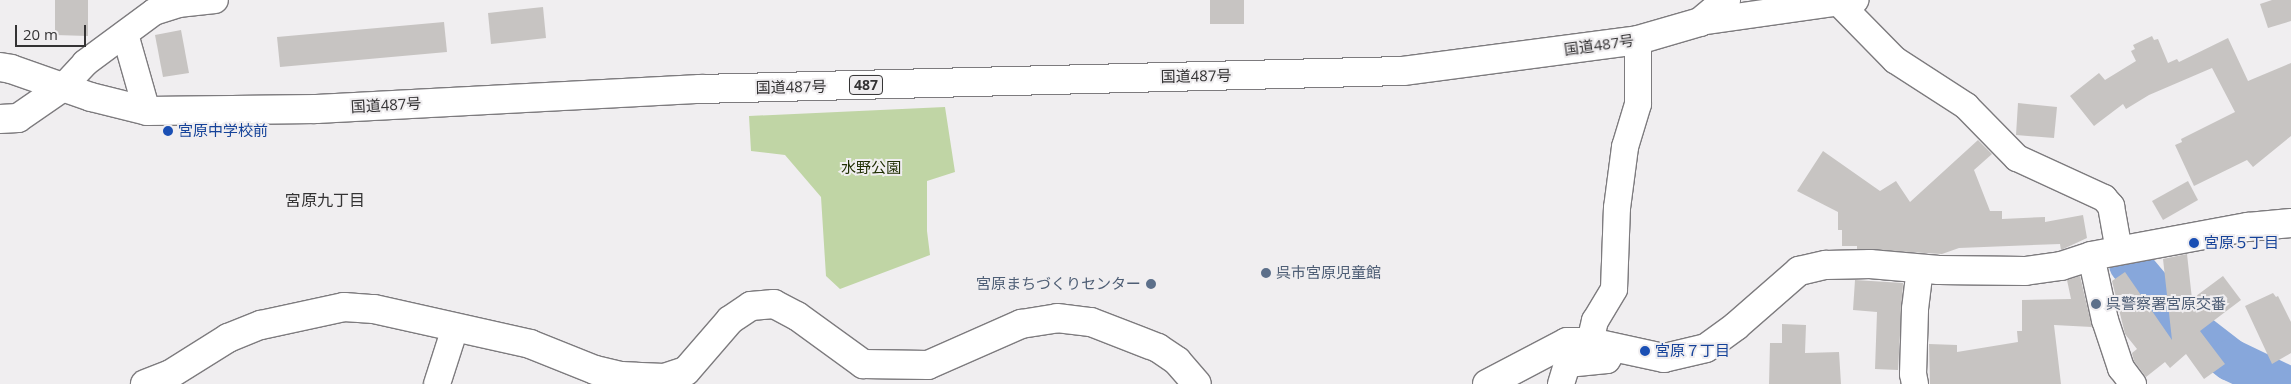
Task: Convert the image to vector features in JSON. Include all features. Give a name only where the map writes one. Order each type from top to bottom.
[{"type":"main road","name":"国道487号","points":[[0,67],[91,96],[147,111],[316,109],[700,89],[1403,71],[1638,40],[1700,22],[1726,0]]},
{"type":"main road","points":[[0,119],[18,118],[63,87]]},
{"type":"main road","points":[[1487,384],[1567,342],[1602,344],[1664,358],[1706,348],[1736,326],[1799,271],[1826,265],[1870,264],[1920,268],[2026,271],[2061,266],[2091,256],[2248,227],[2291,223]]},
{"type":"main road","points":[[145,384],[169,374],[228,338],[261,325],[344,307],[374,308],[530,344],[594,370],[621,376],[664,378],[686,371],[730,320],[751,306],[774,304],[797,316],[863,364],[928,365],[1022,324],[1057,318],[1091,322],[1158,348],[1177,361],[1198,384]]},
{"type":"street","points":[[63,87],[85,63],[154,12],[178,4],[214,0]]},
{"type":"street","points":[[1700,22],[1847,2],[1895,60],[1966,106],[2017,158],[2104,198],[2111,206],[2120,251]]},
{"type":"street","points":[[125,34],[147,111]]},
{"type":"street","points":[[1561,384],[1567,364],[1607,360],[1595,321],[1614,289],[1617,208],[1625,147],[1638,104],[1638,40]]},
{"type":"street","points":[[2091,256],[2105,320],[2121,368],[2134,384]]},
{"type":"street","points":[[1915,384],[1913,374],[1915,309],[1920,268]]},
{"type":"street","points":[[437,384],[455,328]]},
{"type":"green space","name":"水野公園","points":[[945,107],[955,172],[927,181],[927,231],[930,255],[840,289],[826,276],[821,197],[785,155],[751,151],[749,116]]},
{"type":"building","points":[[55,0],[88,0],[88,36],[55,35]]},
{"type":"building","points":[[1210,0],[1244,0],[1244,24],[1210,24]]},
{"type":"building","points":[[2272,0],[2291,0],[2291,21],[2268,28],[2260,4]]},
{"type":"building","points":[[543,7],[546,38],[491,44],[488,13]]},
{"type":"building","points":[[444,22],[447,52],[280,67],[277,37]]},
{"type":"building","points":[[181,30],[189,73],[163,77],[155,35]]},
{"type":"building","points":[[2152,36],[2154,40],[2158,39],[2168,63],[2177,59],[2179,62],[2228,38],[2248,81],[2291,63],[2291,136],[2253,167],[2247,160],[2194,186],[2175,145],[2182,142],[2181,139],[2235,112],[2212,68],[2149,95],[2126,109],[2123,104],[2094,126],[2070,96],[2099,73],[2105,80],[2136,61],[2131,51],[2135,49],[2133,45]]},
{"type":"building","points":[[2018,103],[2057,107],[2054,138],[2016,135]]},
{"type":"building","points":[[1978,140],[1992,154],[1974,170],[1990,211],[2002,211],[2002,219],[2045,217],[2045,222],[2083,215],[2087,238],[2061,250],[2060,244],[1959,248],[1942,254],[1857,249],[1857,246],[1842,246],[1842,230],[1838,230],[1838,212],[1797,191],[1823,151],[1880,191],[1896,181],[1910,202]]},
{"type":"building","points":[[2188,181],[2198,200],[2163,220],[2152,201]]},
{"type":"building","points":[[2187,254],[2192,299],[2223,276],[2241,300],[2200,331],[2225,364],[2204,379],[2186,354],[2170,368],[2165,362],[2146,377],[2134,361],[2132,353],[2137,349],[2125,334],[2112,281],[2125,272],[2172,340],[2163,259]]},
{"type":"building","points":[[2080,276],[2092,327],[2054,325],[2061,384],[1930,384],[1929,344],[1957,345],[1957,352],[2018,342],[2017,331],[2022,331],[2022,300],[2071,299],[2067,280]]},
{"type":"building","points":[[1855,280],[1903,283],[1898,370],[1875,369],[1877,312],[1853,310]]},
{"type":"building","points":[[2273,293],[2276,297],[2278,296],[2291,322],[2291,353],[2272,364],[2245,306]]},
{"type":"building","points":[[1782,324],[1806,325],[1805,353],[1839,352],[1841,384],[1769,384],[1770,343],[1782,343]]},
{"type":"waterway","points":[[2130,264],[2174,316],[2231,360],[2281,384]]},
{"type":"place","name":"宮原中学校前","points":[[168,131]]},
{"type":"place","name":"宮原５丁目","points":[[2194,243]]},
{"type":"place","name":"呉市宮原児童館","points":[[1266,273]]},
{"type":"place","name":"宮原まちづくりセンター","points":[[1151,284]]},
{"type":"place","name":"呉警察署宮原交番","points":[[2096,304]]},
{"type":"place","name":"宮原７丁目","points":[[1645,351]]},
{"type":"district","name":"宮原九丁目","points":[[325,200]]}]
